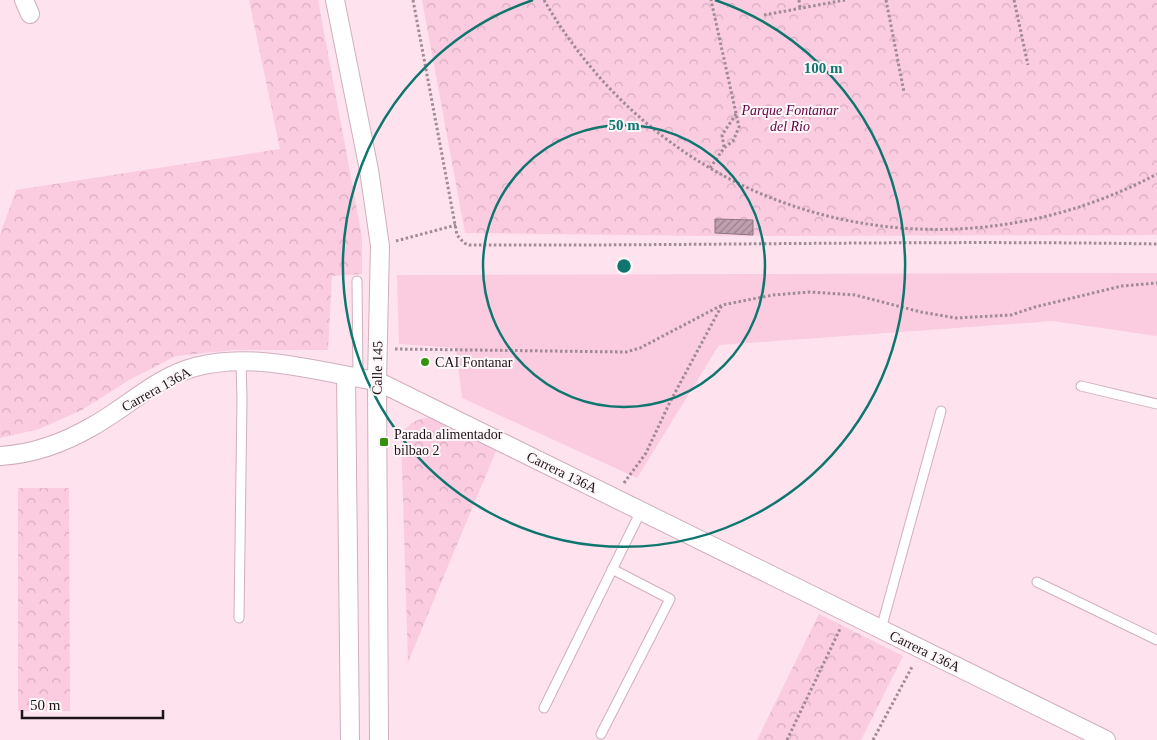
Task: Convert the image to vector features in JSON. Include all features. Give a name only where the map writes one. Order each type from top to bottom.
[{"type":"street","name":"Calle 145","points":[[335,0],[369,170],[380,246],[377,349],[379,740]]},
{"type":"street","name":"Carrera 136A","points":[[0,456],[38,451],[64,441],[94,426],[148,390],[193,368],[218,362],[264,363],[377,381],[1106,740]]},
{"type":"street","points":[[350,740],[352,377]]},
{"type":"lane","points":[[352,377],[358,281]]},
{"type":"lane","points":[[239,618],[241,361]]},
{"type":"lane","points":[[1081,386],[1157,404]]},
{"type":"lane","points":[[881,629],[941,410]]},
{"type":"lane","points":[[544,708],[641,511]]},
{"type":"lane","points":[[601,734],[670,599],[612,568]]},
{"type":"lane","points":[[1037,582],[1157,640]]},
{"type":"path","points":[[413,0],[456,225],[460,240],[469,245],[1048,242],[1157,244]]},
{"type":"path","points":[[544,0],[575,48],[602,80],[629,108],[658,132],[710,168],[747,188],[831,218],[867,225],[918,230],[961,230],[1000,226],[1083,207],[1157,174]]},
{"type":"path","points":[[710,168],[724,148],[733,141],[739,127],[711,0]]},
{"type":"path","points":[[799,0],[800,8]]},
{"type":"path","points":[[764,15],[845,0]]},
{"type":"path","points":[[886,0],[904,92]]},
{"type":"path","points":[[1014,0],[1028,65]]},
{"type":"path","points":[[724,148],[722,135],[736,114]]},
{"type":"path","points":[[380,246],[456,225]]},
{"type":"path","points":[[377,349],[626,352],[640,348],[722,305],[773,295],[810,292],[855,295],[921,312],[956,318],[1011,315],[1035,307],[1122,286],[1157,283]]},
{"type":"path","points":[[613,497],[646,453],[670,402],[722,305]]},
{"type":"path","points":[[787,740],[848,613]]},
{"type":"path","points":[[874,740],[922,649]]},
{"type":"green space","points":[[249,0],[318,0],[362,237],[362,274],[332,276],[328,350],[233,350],[176,356],[129,380],[82,410],[39,429],[0,438],[0,235],[16,190],[280,149]]},
{"type":"green space","name":"Parque Fontanar del Rio","points":[[422,0],[1157,0],[1157,235],[706,236],[465,233]]},
{"type":"green space","points":[[1157,273],[1157,336],[1053,321],[719,345],[637,478],[462,398],[456,348],[399,344],[397,275]]},
{"type":"green space","points":[[435,417],[496,451],[408,662],[401,435],[415,421]]},
{"type":"green space","points":[[18,488],[69,488],[70,711],[18,711]]},
{"type":"green space","points":[[819,614],[903,656],[861,740],[757,740]]},
{"type":"building","points":[[715,219],[753,220],[753,235],[715,233]]},
{"type":"place","name":"CAI Fontanar","points":[[425,362]]},
{"type":"place","name":"Parada alimentador bilbao 2","points":[[384,442]]}]
